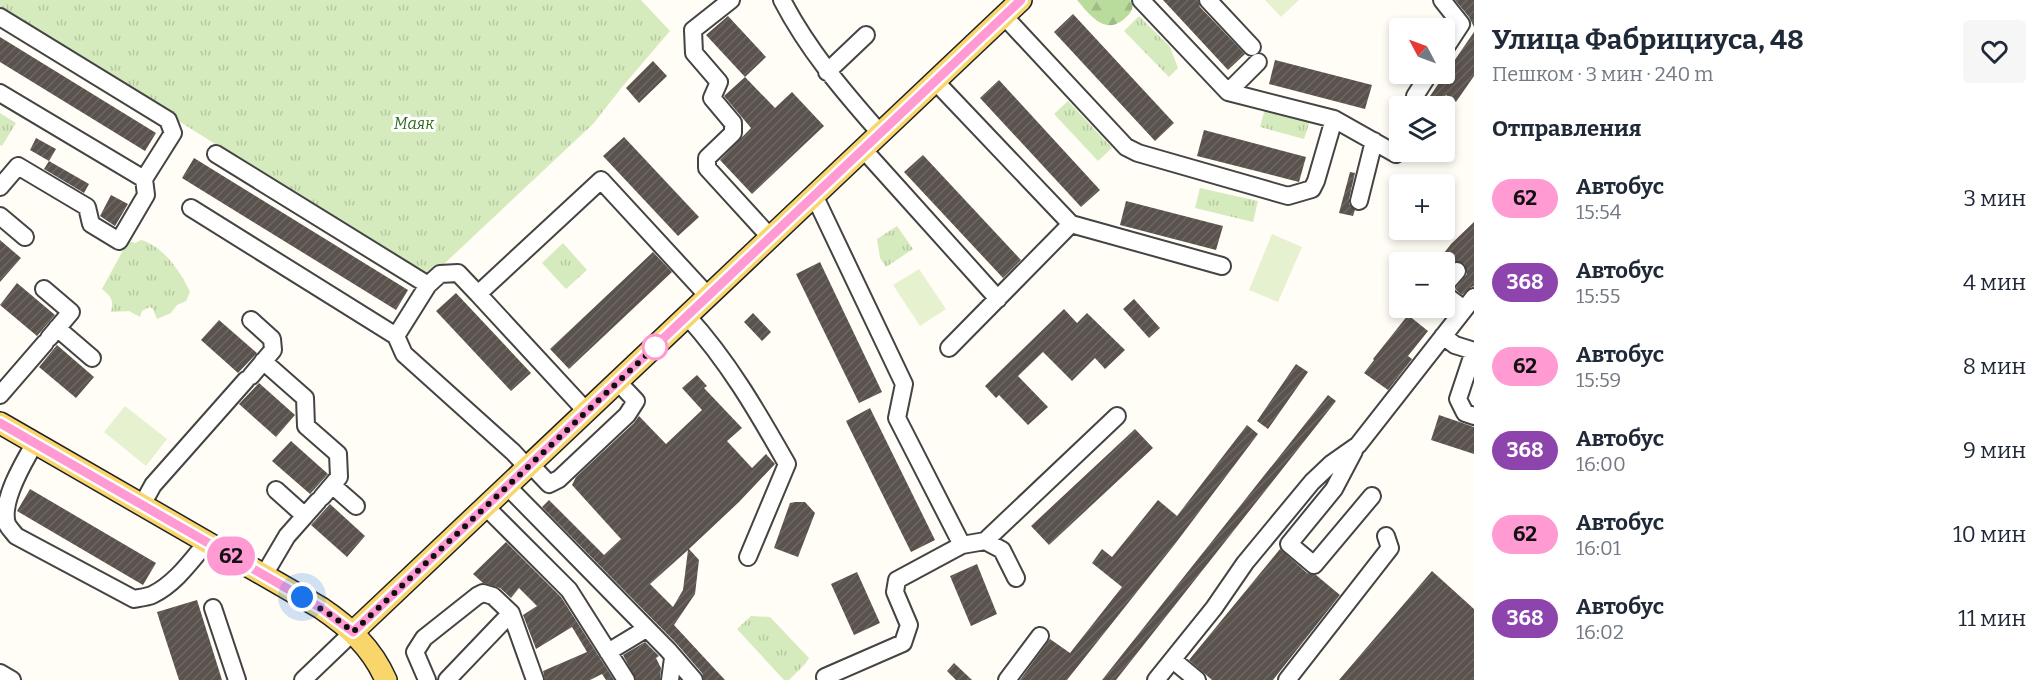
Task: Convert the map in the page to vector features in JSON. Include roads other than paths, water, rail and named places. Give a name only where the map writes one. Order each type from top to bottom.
[{"type":"main road","points":[[353,632],[1021,0]]},
{"type":"main road","points":[[0,423],[321,608],[353,632],[371,651],[386,680]]},
{"type":"street","points":[[731,0],[693,30],[694,53],[720,82],[712,98],[733,123],[733,133],[707,158],[707,168],[770,237]]},
{"type":"street","points":[[782,0],[807,44],[827,72],[880,133]]},
{"type":"street","points":[[1141,0],[1228,92],[1334,120],[1389,150]]},
{"type":"street","points":[[1208,0],[1255,55],[1228,92]]},
{"type":"street","points":[[1442,0],[1461,24],[1455,33]]},
{"type":"street","points":[[0,16],[168,120],[173,133],[144,180],[146,195],[118,241],[91,224],[87,207],[18,166],[1,184]]},
{"type":"street","points":[[1004,16],[1126,147],[1138,153],[1288,196],[1312,189],[1334,120]]},
{"type":"street","points":[[827,72],[866,35]]},
{"type":"street","points":[[935,81],[1071,224],[1222,266]]},
{"type":"street","points":[[1415,96],[1423,84]]},
{"type":"street","points":[[0,93],[144,180]]},
{"type":"street","points":[[1359,201],[1374,141]]},
{"type":"street","points":[[863,149],[998,300]]},
{"type":"street","points":[[216,154],[428,285]]},
{"type":"street","points":[[478,294],[601,180],[708,296]]},
{"type":"street","points":[[814,195],[904,384],[897,418],[962,545]]},
{"type":"street","points":[[191,208],[396,336],[404,354],[549,484],[559,479],[627,415],[636,401],[618,382]]},
{"type":"street","points":[[0,216],[25,237]]},
{"type":"street","points":[[949,348],[1071,224]]},
{"type":"street","points":[[396,336],[428,285],[440,274],[458,273],[587,411]]},
{"type":"street","points":[[0,395],[71,312],[44,289]]},
{"type":"street","points":[[1372,496],[1314,565],[1288,544],[1334,489],[1358,445],[1471,301],[1455,297]]},
{"type":"street","points":[[687,316],[704,335],[750,398],[787,464],[748,557]]},
{"type":"street","points":[[142,505],[153,485],[273,350],[272,339],[251,320]]},
{"type":"street","points":[[50,336],[92,358]]},
{"type":"street","points":[[1443,336],[1455,345],[1474,351],[1458,399],[1465,413],[1474,416]]},
{"type":"street","points":[[263,361],[304,398],[306,426],[338,454],[339,477],[287,536],[264,575]]},
{"type":"street","points":[[825,677],[903,643],[909,625],[895,592],[897,580],[962,545],[985,541],[1117,416]]},
{"type":"street","points":[[35,443],[14,482],[4,508],[7,525],[16,536],[134,599],[151,595],[164,586],[180,573],[207,542]]},
{"type":"street","points":[[1156,680],[1214,608],[1245,563],[1312,482],[1331,464],[1358,445]]},
{"type":"street","points":[[507,486],[694,680]]},
{"type":"street","points":[[276,490],[305,516]]},
{"type":"street","points":[[324,494],[356,506]]},
{"type":"street","points":[[485,506],[569,590],[626,680]]},
{"type":"street","points":[[523,544],[543,524]]},
{"type":"street","points":[[1287,680],[1390,548],[1386,536]]},
{"type":"street","points":[[985,541],[1002,550],[1016,578]]},
{"type":"street","points":[[427,680],[415,652],[424,638],[483,593],[493,596],[511,613],[534,680]]},
{"type":"street","points":[[213,608],[237,680]]},
{"type":"street","points":[[447,680],[511,613]]},
{"type":"street","points":[[608,652],[646,629]]},
{"type":"street","points":[[303,680],[353,632]]},
{"type":"street","points":[[1007,680],[1040,636]]},
{"type":"street","points":[[670,680],[674,658]]},
{"type":"street","points":[[1173,660],[1197,680]]},
{"type":"street","points":[[0,673],[12,680]]},
{"type":"park label","name":"Маяк","points":[[414,123]]}]
